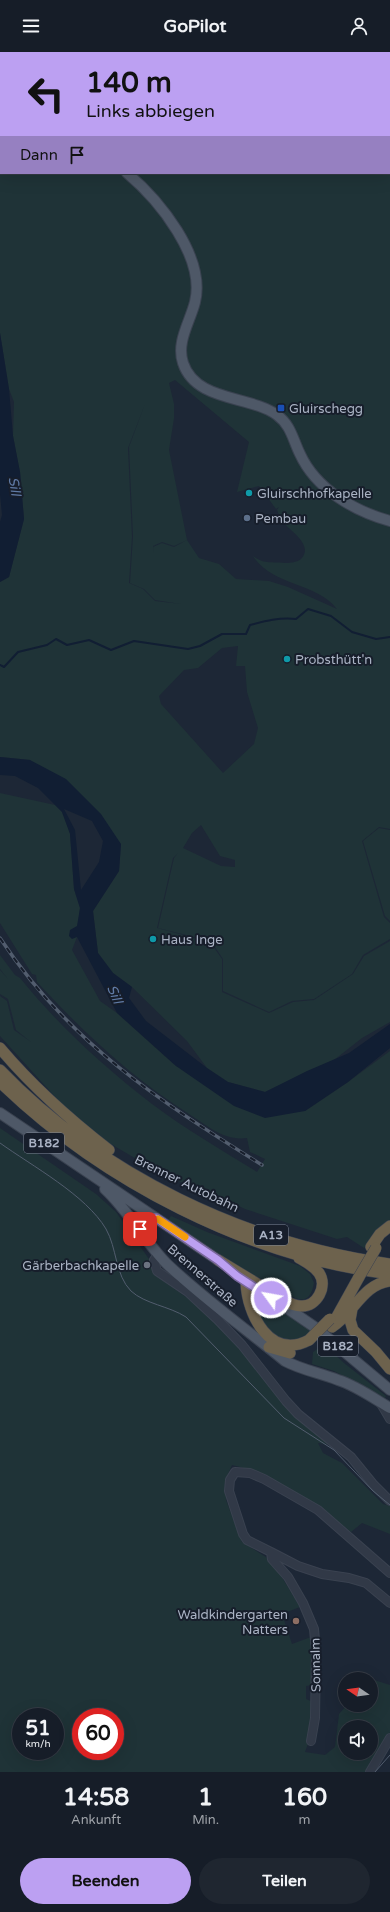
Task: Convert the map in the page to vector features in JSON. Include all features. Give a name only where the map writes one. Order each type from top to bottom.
[{"type":"highway","name":"A13","points":[[0,1048],[57,1108],[86,1132],[164,1190]]},
{"type":"highway","name":"Brenner Autobahn","points":[[0,1070],[64,1126],[101,1153],[164,1190],[212,1214],[293,1243],[328,1252],[390,1264]]},
{"type":"highway","name":"Brenner Autobahn","points":[[0,1082],[61,1135],[131,1182],[188,1213],[246,1237],[285,1250],[354,1268],[390,1274]]},
{"type":"highway","points":[[334,1322],[380,1234],[390,1226]]},
{"type":"highway","points":[[374,1248],[390,1231]]},
{"type":"highway","points":[[218,1260],[292,1304],[301,1306],[312,1304],[318,1298],[321,1291],[322,1282],[320,1275],[310,1265],[285,1250]]},
{"type":"highway","points":[[269,1347],[292,1353],[299,1352],[334,1322],[352,1309],[369,1288],[380,1283],[390,1281]]},
{"type":"highway","points":[[246,1282],[249,1307],[259,1326],[266,1334],[279,1342],[290,1345],[311,1343]]},
{"type":"highway","points":[[352,1309],[350,1320],[353,1330],[376,1352],[390,1369]]},
{"type":"main road","points":[[128,174],[151,197],[167,218],[192,260],[197,280],[197,289],[195,302],[183,336],[181,355],[186,371],[197,383],[211,391],[257,405],[279,417],[287,424],[305,463],[317,478],[341,499],[356,508],[390,521]]},
{"type":"main road","name":"B182","points":[[0,1113],[218,1260],[246,1282],[316,1328],[390,1390]]},
{"type":"main road","name":"B182","points":[[87,1173],[118,1203],[141,1234]]},
{"type":"main road","points":[[141,1234],[140,1229],[143,1222],[147,1219],[156,1218]]},
{"type":"main road","name":"Brennerstraße","points":[[141,1234],[158,1254],[204,1296],[269,1347]]},
{"type":"main road","name":"B182","points":[[269,1347],[285,1361],[298,1368],[338,1380],[366,1393],[390,1408]]},
{"type":"street","points":[[158,1254],[154,1260],[157,1271],[188,1292],[217,1319],[242,1345],[294,1410],[351,1457],[373,1484],[390,1501]]},
{"type":"street","points":[[380,1402],[390,1420]]},
{"type":"street","points":[[390,1573],[318,1510],[264,1479],[238,1472],[231,1477],[228,1487],[234,1510],[243,1534],[247,1540],[301,1567],[322,1574],[349,1578],[366,1583],[390,1603]]},
{"type":"street","name":"Sonnalm","points":[[271,1552],[272,1559],[288,1577],[303,1603],[314,1629],[316,1651],[315,1718],[311,1741]]},
{"type":"street","points":[[370,1772],[390,1738]]},
{"type":"street","points":[[375,1762],[390,1749]]},
{"type":"green space","points":[[0,174],[390,174],[390,829],[379,827],[362,841],[384,917],[390,923],[390,939],[363,955],[352,974],[314,999],[292,1001],[269,1012],[223,991],[223,959],[211,941],[158,928],[174,858],[178,853],[173,858],[157,928],[210,942],[222,959],[222,992],[269,1013],[293,1002],[314,1000],[353,974],[364,956],[390,941],[390,1022],[362,1038],[334,1060],[265,1092],[228,1082],[207,1068],[187,1041],[132,987],[113,973],[98,953],[93,911],[119,871],[121,844],[30,760],[0,757],[0,582],[9,577],[24,519],[20,472],[13,436],[14,402],[9,389],[0,333]],"holes":[[[175,380],[249,442],[237,492],[259,486],[276,509],[279,507],[277,510],[282,521],[299,538],[305,548],[305,553],[302,558],[292,562],[265,562],[253,556],[261,566],[271,573],[318,594],[328,600],[337,609],[288,587],[269,581],[236,579],[219,564],[199,558],[187,540],[169,450],[174,418],[174,404],[169,383]],[[145,404],[129,447],[133,536],[130,583],[144,589],[155,600],[181,604],[155,601],[143,589],[129,583],[132,537],[128,448]],[[187,540],[174,547],[162,543],[153,546],[162,542],[174,546]],[[238,646],[236,666],[245,666],[247,692],[258,728],[254,744],[223,773],[161,704],[159,696],[184,670],[198,668],[222,648]],[[201,825],[220,856],[235,860],[235,867],[221,866],[183,848],[192,833]]]},
{"type":"green space","points":[[0,793],[55,805],[62,812],[70,833],[74,889],[80,908],[77,937],[72,950],[100,1001],[117,1013],[176,1066],[305,1111],[390,1051],[390,1220],[364,1248],[347,1237],[337,1239],[245,1209],[207,1191],[169,1178],[104,1140],[68,1111],[0,1036],[0,996],[7,1001],[14,1030],[31,1042],[16,1030],[8,999],[0,994],[0,970],[8,979],[0,969],[0,955],[15,975],[20,978],[66,1029],[99,1061],[152,1104],[190,1131],[257,1172],[265,1159],[250,1152],[247,1138],[232,1137],[218,1132],[149,1086],[91,1037],[37,982],[36,975],[32,974],[0,923]]},
{"type":"green space","points":[[379,828],[390,830],[390,921],[385,916],[363,841]]},
{"type":"green space","points":[[0,1128],[96,1194],[116,1212],[149,1259],[154,1274],[215,1318],[263,1376],[334,1445],[318,1443],[323,1453],[342,1463],[383,1504],[390,1506],[390,1534],[362,1523],[351,1532],[310,1501],[265,1476],[232,1465],[225,1481],[226,1500],[242,1542],[272,1561],[300,1607],[282,1614],[292,1644],[311,1637],[313,1685],[306,1686],[306,1699],[313,1702],[313,1730],[305,1752],[325,1755],[335,1747],[338,1722],[338,1760],[371,1760],[367,1772],[0,1772]]},
{"type":"green space","points":[[171,1216],[207,1232],[300,1266],[310,1274],[314,1283],[311,1293],[307,1298],[295,1298],[269,1281],[253,1276],[168,1220]]},
{"type":"green space","points":[[250,1288],[283,1309],[312,1332],[302,1339],[284,1340],[270,1332],[258,1317]]},
{"type":"green space","points":[[324,1344],[344,1363],[386,1396],[385,1398],[334,1371],[312,1364],[313,1352]]},
{"type":"green space","points":[[378,1681],[390,1685],[390,1732],[378,1750],[378,1720],[338,1720],[339,1714],[341,1712],[378,1712]]},
{"type":"water","name":"Sill","points":[[0,333],[9,389],[13,436],[20,472],[24,519],[9,577],[0,582],[0,522],[2,515],[0,494]]},
{"type":"water","name":"Sill","points":[[0,757],[30,760],[66,779],[101,814],[121,844],[119,871],[93,911],[98,953],[113,973],[132,987],[129,998],[146,1021],[207,1068],[228,1082],[265,1092],[307,1071],[349,1053],[390,1024],[390,1048],[348,1082],[305,1111],[265,1118],[234,1106],[176,1066],[117,1013],[77,937],[72,939],[69,936],[70,930],[77,926],[80,908],[74,889],[70,834],[62,812],[38,788],[15,776],[0,775]],"holes":[[[64,809],[92,821],[103,841],[99,862],[81,890],[75,830]]]},
{"type":"waterway","points":[[0,665],[4,667],[18,652],[47,645],[56,639],[67,645],[89,640],[111,650],[134,641],[188,649],[200,646],[222,634],[246,634],[250,625],[278,619],[296,619],[308,609],[331,616],[352,632],[376,639],[390,637]]},
{"type":"tram line","points":[[0,1143],[58,1182],[86,1204],[97,1216],[110,1236],[122,1277],[131,1291],[143,1299],[186,1317],[284,1418],[334,1450],[373,1491],[390,1505]]},
{"type":"tram line","points":[[375,1772],[390,1755]]},
{"type":"railway","points":[[0,938],[27,975],[55,1009],[86,1039],[152,1092],[187,1117],[262,1165]]},
{"type":"slow traffic","points":[[158,1219],[185,1237]]},
{"type":"place","name":"Gluirschegg","points":[[281,408]]},
{"type":"place","name":"Gluirschhofkapelle","points":[[249,493]]},
{"type":"place","name":"Pembau","points":[[247,518]]},
{"type":"place","name":"Probsthütt'n","points":[[287,659]]},
{"type":"place","name":"Haus Inge","points":[[153,939]]},
{"type":"place","name":"Gärberbachkapelle","points":[[147,1265]]},
{"type":"place","name":"Waldkindergarten Natters","points":[[296,1621]]},
{"type":"route","points":[[140,1229],[145,1220],[149,1218],[156,1218],[218,1260],[237,1276],[271,1298]]}]
